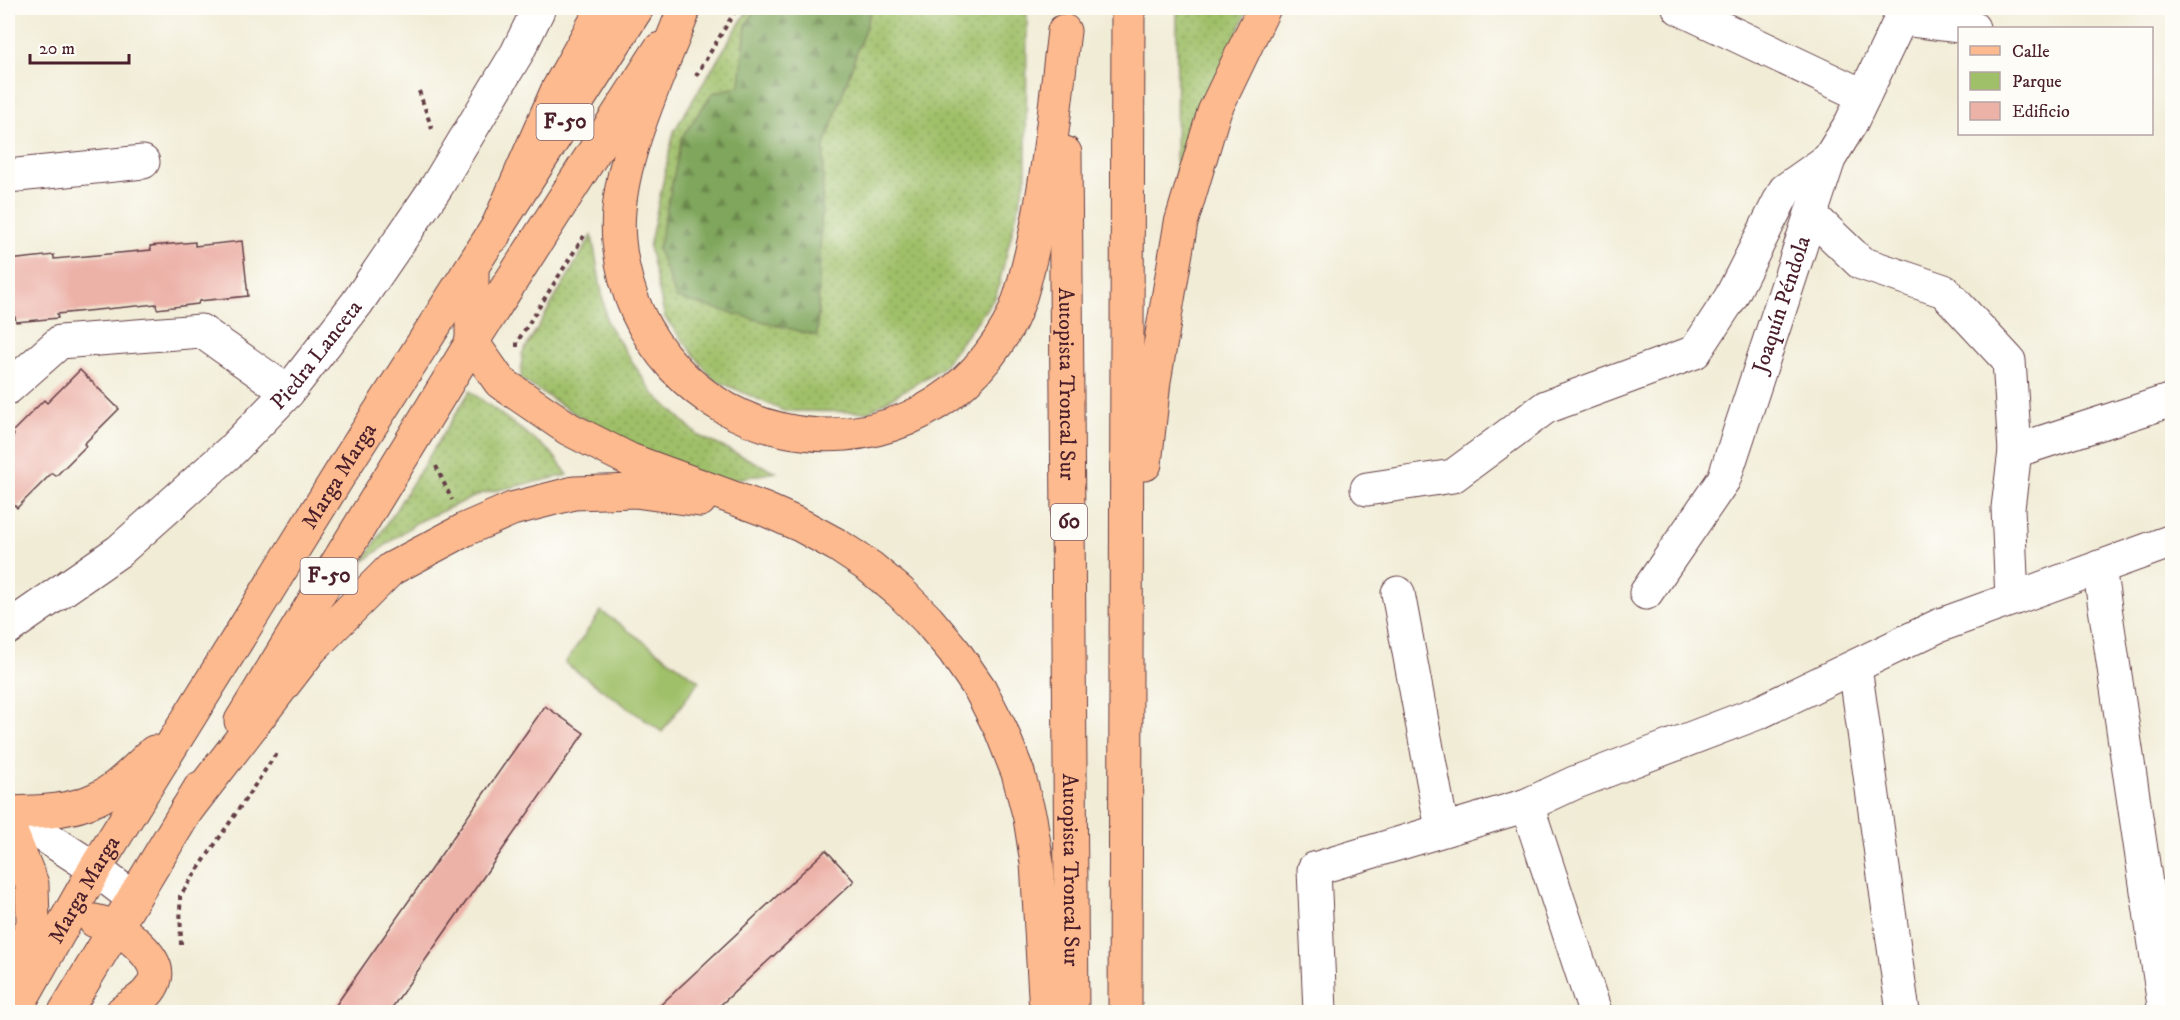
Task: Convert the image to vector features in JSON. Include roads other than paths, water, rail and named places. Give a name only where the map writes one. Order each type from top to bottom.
[{"type":"main road","points":[[493,237],[557,91],[603,8]]},
{"type":"main road","name":"Marga Marga","points":[[14,1012],[95,869],[348,461],[472,270],[637,8]]},
{"type":"main road","points":[[1125,1012],[1128,8]]},
{"type":"main road","points":[[1126,638],[1154,381],[1181,223],[1214,112],[1264,8]]},
{"type":"main road","points":[[684,11],[628,156],[620,208],[619,238],[630,297],[658,350],[678,373],[701,393],[753,422],[811,435],[841,435],[870,430],[899,422],[926,410],[951,393],[973,373],[992,351],[1008,325],[1021,298],[1041,213],[1064,19]]},
{"type":"main road","name":"Marga Marga","points":[[65,1012],[472,342],[684,11]]},
{"type":"main road","name":"Autopista Troncal Sur","points":[[1064,19],[1072,1012]]},
{"type":"main road","points":[[472,270],[472,342],[500,382],[569,429],[630,460],[766,510],[837,545],[885,580],[928,620],[954,651],[980,689],[1001,730],[1018,773],[1030,818],[1037,863],[1046,1012]]},
{"type":"main road","points":[[186,811],[311,649],[391,569],[466,528],[512,509],[574,493],[635,491],[766,510]]},
{"type":"main road","points":[[8,983],[33,924],[32,884],[8,817],[75,807],[98,799],[126,778],[188,719]]},
{"type":"main road","points":[[70,914],[116,927],[140,945],[154,965],[156,977],[148,992],[122,1012]]},
{"type":"street","name":"Piedra Lanceta","points":[[8,628],[119,551],[232,450],[288,392],[357,303],[437,186],[516,53],[539,8]]},
{"type":"street","points":[[1680,8],[1864,96]]},
{"type":"street","points":[[1904,13],[1968,27]]},
{"type":"street","name":"Joaquín Péndola","points":[[1646,593],[1724,479],[1829,159],[1851,123],[1904,13]]},
{"type":"street","points":[[1368,489],[1453,476],[1545,407],[1695,352],[1731,297],[1785,190],[1829,159]]},
{"type":"street","points":[[8,176],[143,162]]},
{"type":"street","points":[[1812,216],[1861,263],[1944,291],[2009,361],[2015,451],[2008,508],[2012,599]]},
{"type":"street","points":[[8,388],[60,342],[201,331],[288,392]]},
{"type":"street","points":[[2015,451],[2172,400]]},
{"type":"street","points":[[1320,1012],[1314,869],[1527,805],[1574,783],[1760,712],[1938,627],[2172,541]]},
{"type":"street","points":[[2099,567],[2165,1012]]},
{"type":"street","points":[[1398,593],[1442,829]]},
{"type":"street","points":[[1855,666],[1903,1012]]},
{"type":"street","points":[[1527,805],[1595,1012]]},
{"type":"street","points":[[8,817],[95,869],[133,898]]}]
